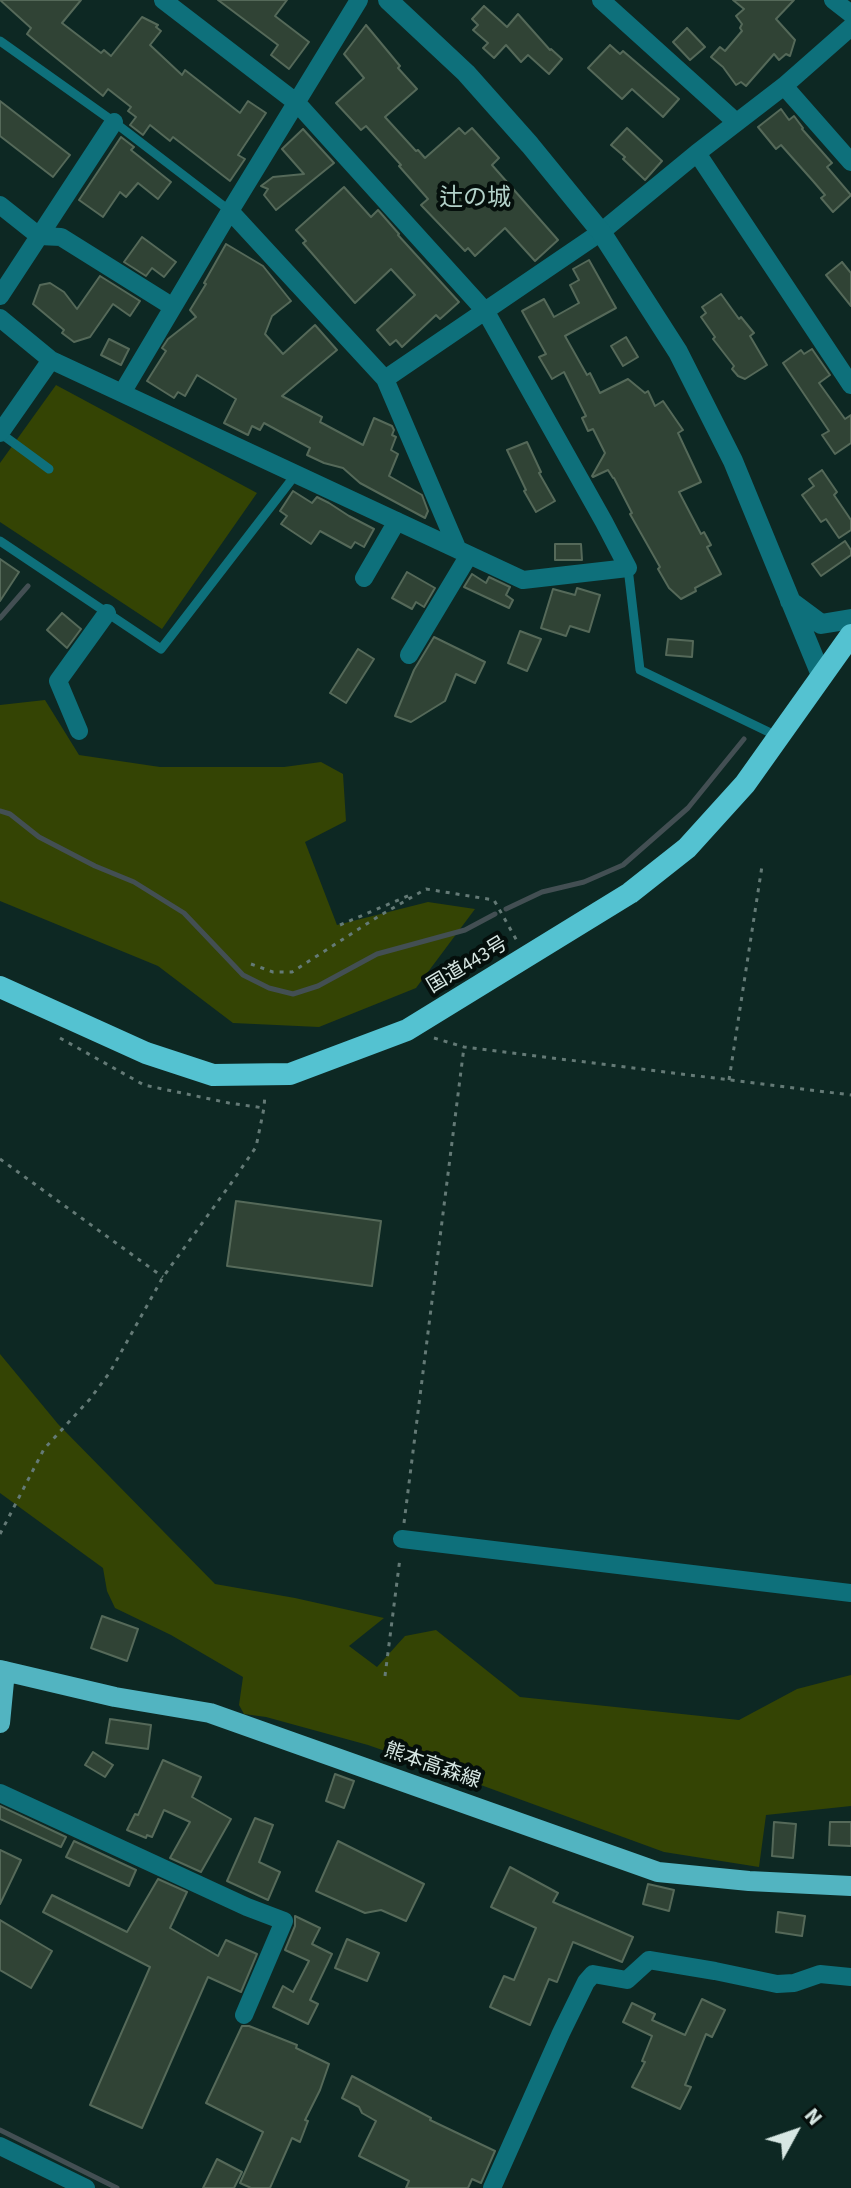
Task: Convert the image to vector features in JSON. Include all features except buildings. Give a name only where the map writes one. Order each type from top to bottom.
[{"type":"highway","name":"国道443号","points":[[0,987],[146,1053],[213,1075],[290,1074],[407,1030],[630,893],[687,848],[745,784],[851,635]]},
{"type":"main road","points":[[0,1723],[2,1670]]},
{"type":"main road","name":"熊本高森線","points":[[2,1670],[115,1697],[210,1713],[658,1872],[851,1886]]},
{"type":"street","points":[[0,318],[51,360],[523,580],[628,568],[486,312],[297,103],[163,0]]},
{"type":"street","points":[[122,393],[359,0]]},
{"type":"street","points":[[388,0],[466,73],[530,145],[601,232],[678,352],[733,461],[821,675]]},
{"type":"street","points":[[601,0],[736,122]]},
{"type":"street","points":[[833,0],[851,14]]},
{"type":"street","points":[[385,379],[601,232],[784,86],[851,27]]},
{"type":"street","points":[[784,86],[851,162]]},
{"type":"street","points":[[0,296],[114,122]]},
{"type":"street","points":[[697,153],[851,385]]},
{"type":"street","points":[[0,205],[39,236],[61,237],[173,307]]},
{"type":"street","points":[[230,211],[385,379],[463,552]]},
{"type":"street","points":[[0,433],[51,360]]},
{"type":"street","points":[[364,578],[397,521]]},
{"type":"street","points":[[409,655],[463,552]]},
{"type":"street","points":[[790,601],[821,624],[851,619]]},
{"type":"street","points":[[79,731],[58,681],[107,613]]},
{"type":"street","points":[[402,1539],[851,1593]]},
{"type":"street","points":[[0,1793],[247,1907],[284,1921],[244,2015]]},
{"type":"street","points":[[492,2188],[561,2033],[593,1974],[627,1980],[649,1960],[777,1984],[794,1983],[820,1974],[851,1977]]},
{"type":"street","points":[[0,2146],[86,2188]]},
{"type":"lane","points":[[0,41],[114,122],[230,211]]},
{"type":"lane","points":[[0,433],[49,469]]},
{"type":"lane","points":[[0,541],[161,649],[296,474]]},
{"type":"lane","points":[[628,568],[640,670],[779,737]]},
{"type":"path","points":[[729,1080],[762,866]]},
{"type":"path","points":[[251,964],[273,972],[292,972],[426,889]]},
{"type":"path","points":[[340,925],[426,889],[494,900],[527,957]]},
{"type":"path","points":[[407,1030],[464,1047],[851,1095]]},
{"type":"path","points":[[385,1676],[464,1047]]},
{"type":"path","points":[[0,1534],[44,1449],[110,1372],[163,1277],[256,1147],[264,1108],[266,1075]]},
{"type":"path","points":[[0,1159],[163,1277]]},
{"type":"green space","points":[[56,385],[257,493],[162,629],[0,522],[0,463]]},
{"type":"green space","points":[[45,700],[79,755],[160,767],[284,767],[321,762],[343,774],[346,821],[305,842],[337,925],[428,902],[475,909],[416,988],[319,1027],[233,1023],[158,966],[0,901],[0,705]]},
{"type":"green space","points":[[0,1354],[58,1424],[215,1584],[384,1618],[349,1646],[377,1667],[405,1636],[436,1630],[520,1697],[739,1720],[797,1689],[851,1675],[851,1806],[766,1815],[759,1867],[664,1852],[368,1745],[266,1717],[244,1714],[239,1705],[243,1677],[171,1635],[115,1608],[107,1591],[103,1568],[0,1493]]},
{"type":"waterway","points":[[0,618],[28,586]]},
{"type":"waterway","points":[[506,909],[542,892],[584,882],[623,865],[688,808],[744,739]]},
{"type":"waterway","points":[[0,811],[10,814],[39,837],[134,882],[184,913],[243,975],[269,988],[293,994],[318,986],[377,954],[465,930],[495,914]]},
{"type":"waterway","points":[[0,2130],[117,2188]]},
{"type":"district","name":"辻の城","points":[[475,200]]}]
